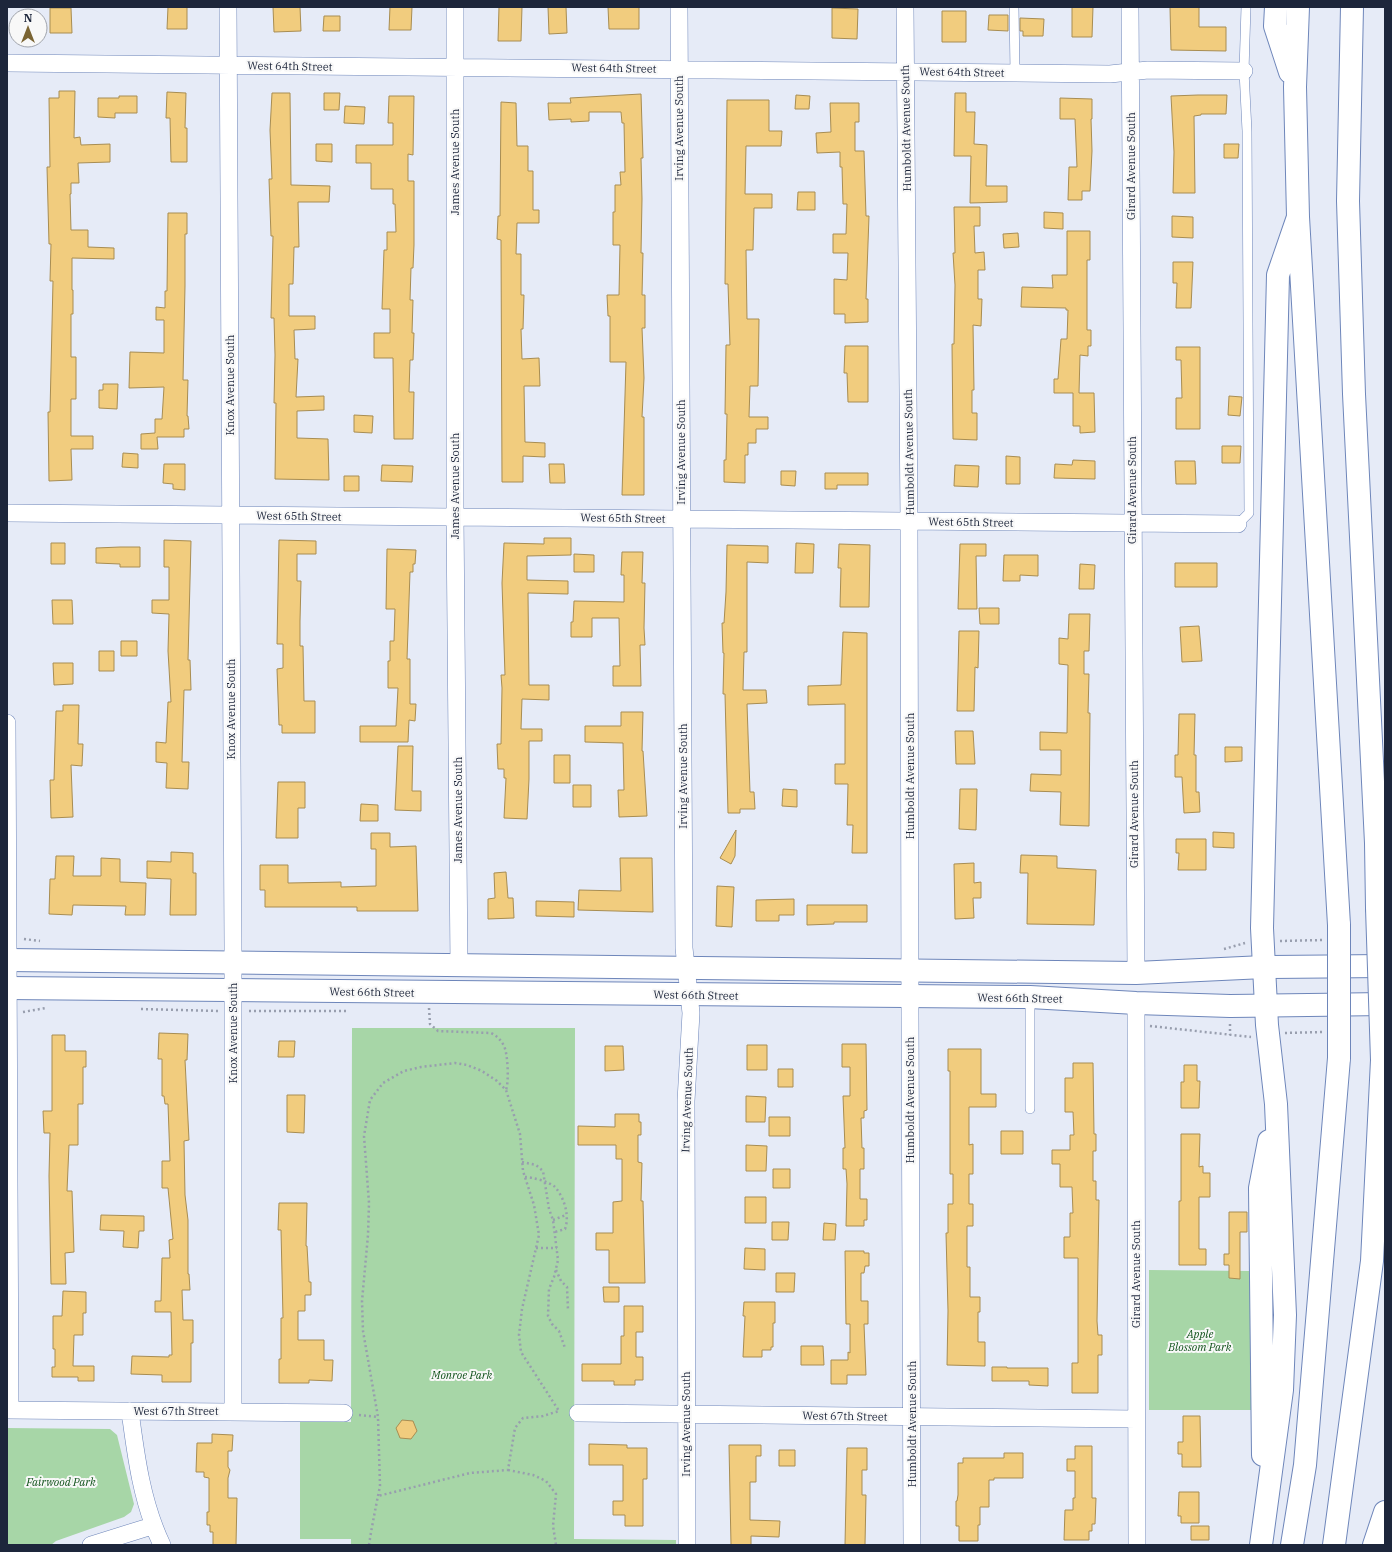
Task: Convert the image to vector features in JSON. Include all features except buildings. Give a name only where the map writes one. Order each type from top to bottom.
[{"type":"main road","points":[[1276,7],[1275,26],[1294,86]]},
{"type":"main road","points":[[1292,1545],[1305,1465],[1339,1058],[1339,924],[1298,217],[1294,86],[1298,7]]},
{"type":"main road","points":[[1334,1545],[1372,1261],[1382,1060],[1376,843],[1354,394],[1348,201],[1352,7]]},
{"type":"main road","points":[[1260,1545],[1282,1390],[1285,1315],[1276,1104],[1266,1005],[1262,928],[1278,275],[1298,217]]},
{"type":"main road","points":[[1376,843],[1385,805]]},
{"type":"main road","points":[[8,960],[1136,973],[1264,967],[1385,966]]},
{"type":"main road","name":"West 66th Street","points":[[8,988],[1030,997],[1136,1013],[1230,1006],[1385,1004]]},
{"type":"main road","points":[[1374,1545],[1385,1512]]},
{"type":"street","name":"Knox Avenue South","points":[[228,7],[233,963],[233,1412]]},
{"type":"street","name":"James Avenue South","points":[[455,7],[455,517],[459,966]]},
{"type":"street","name":"Irving Avenue South","points":[[679,7],[684,948],[691,1013],[686,1101],[687,1545]]},
{"type":"street","name":"Humboldt Avenue South","points":[[905,7],[909,521],[912,1545]]},
{"type":"street","name":"Girard Avenue South","points":[[1130,7],[1132,523],[1136,973]]},
{"type":"street","name":"West 64th Street","points":[[7,63],[1110,74],[1148,70],[1244,71]]},
{"type":"street","name":"West 65th Street","points":[[7,513],[1238,524]]},
{"type":"street","points":[[7,724],[8,1410]]},
{"type":"street","name":"Girard Avenue South","points":[[1136,1013],[1137,1545]]},
{"type":"street","name":"West 67th Street","points":[[8,1410],[344,1413]]},
{"type":"street","points":[[130,1411],[137,1464],[152,1526],[162,1545]]},
{"type":"street","name":"West 67th Street","points":[[578,1413],[1136,1419]]},
{"type":"street","points":[[91,1545],[152,1526]]},
{"type":"lane","points":[[1014,7],[1015,73]]},
{"type":"lane","points":[[1238,524],[1249,512],[1247,131],[1244,71],[1246,7]]},
{"type":"lane","points":[[1030,997],[1030,1109]]},
{"type":"path","points":[[428,1011],[430,1024],[438,1031],[491,1033],[498,1037],[505,1047],[509,1082],[506,1090]]},
{"type":"path","points":[[1136,1013],[1158,1027],[1256,1038]]},
{"type":"path","points":[[369,1545],[380,1486],[378,1417],[363,1330],[362,1301],[368,1234],[369,1203],[364,1136],[370,1100],[383,1083],[404,1071],[421,1067],[455,1063],[466,1065],[482,1071],[497,1081],[506,1090],[520,1134],[522,1162],[534,1205],[539,1235],[522,1309],[519,1335],[520,1346],[521,1352],[531,1369],[559,1411],[544,1416],[523,1418],[515,1428],[508,1470]]},
{"type":"path","points":[[522,1162],[536,1165],[543,1171],[549,1209],[553,1220],[558,1260],[549,1289],[548,1316],[552,1324],[559,1331],[565,1348]]},
{"type":"path","points":[[525,1177],[532,1177],[554,1186],[566,1206],[565,1229],[555,1232]]},
{"type":"path","points":[[553,1220],[566,1215]]},
{"type":"path","points":[[536,1248],[557,1248]]},
{"type":"path","points":[[556,1269],[561,1281],[567,1287],[568,1310]]},
{"type":"path","points":[[344,1413],[378,1417]]},
{"type":"path","points":[[378,1496],[470,1473],[508,1470],[533,1475],[546,1481],[556,1494],[553,1526],[556,1545]]},
{"type":"green space","name":"Monroe Park","points":[[352,1028],[575,1028],[574,1539],[676,1540],[676,1545],[351,1545],[351,1539],[300,1539],[300,1422],[351,1422]]},
{"type":"green space","name":"Apple Blossom Park","points":[[1149,1270],[1250,1271],[1251,1410],[1149,1410]]},
{"type":"green space","name":"Fairwood Park","points":[[7,1428],[110,1429],[117,1435],[134,1504],[131,1512],[124,1517],[56,1541],[51,1545],[7,1545]]}]
